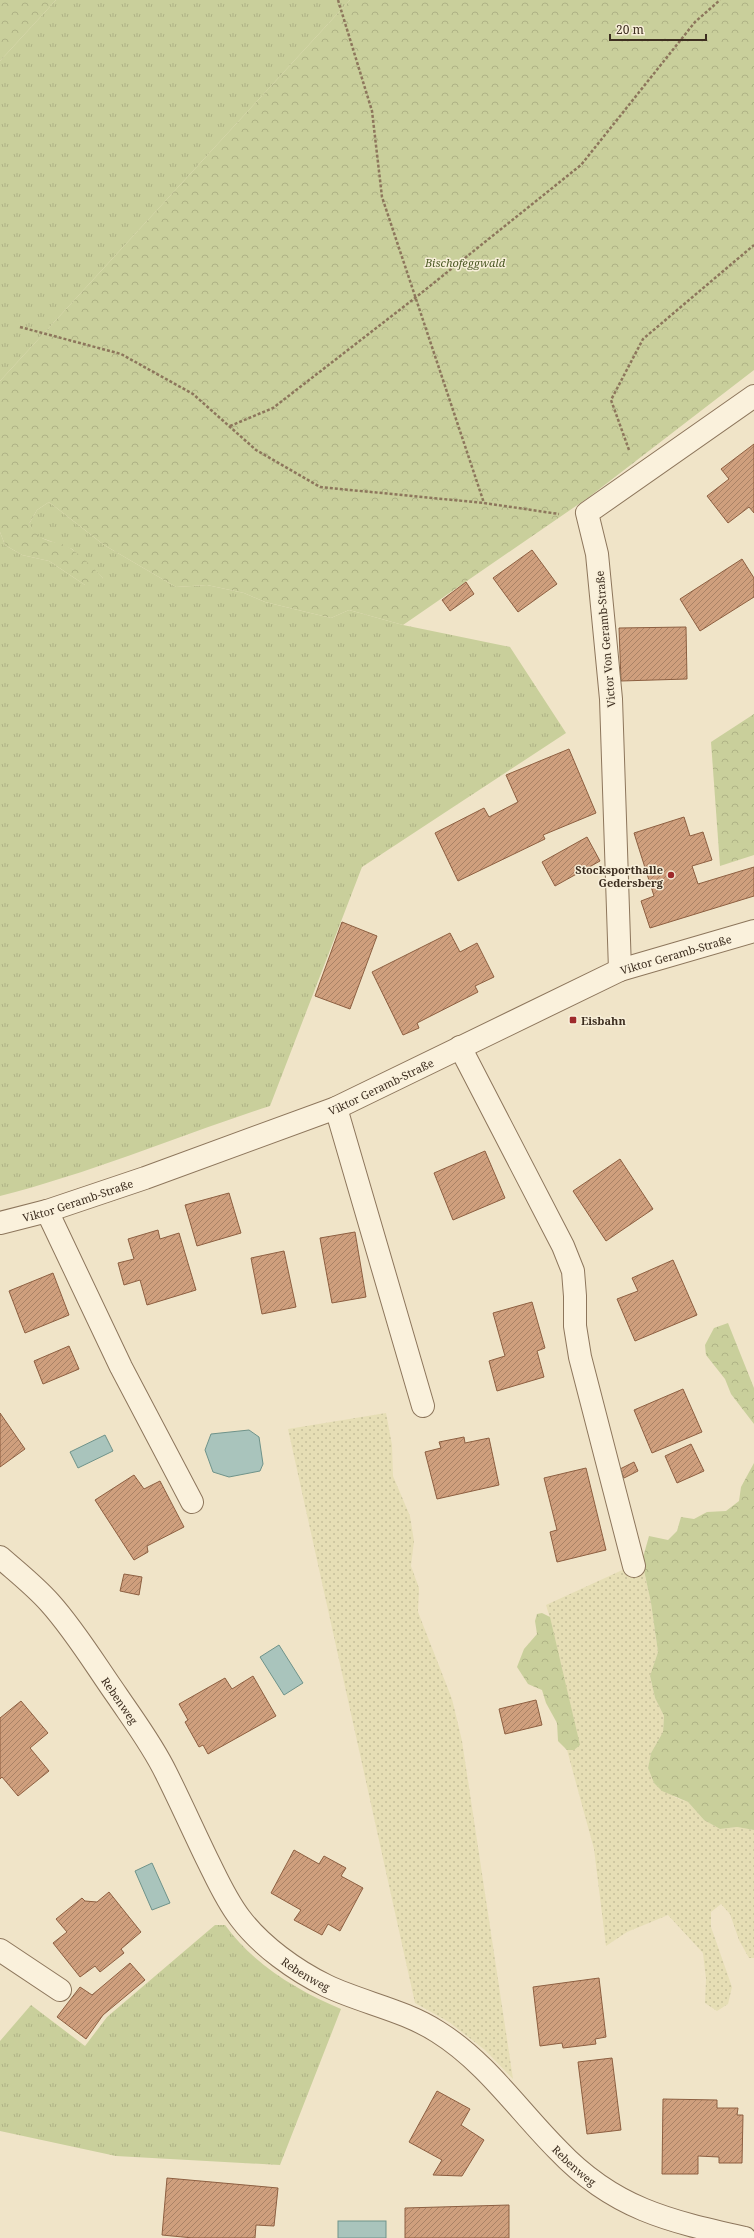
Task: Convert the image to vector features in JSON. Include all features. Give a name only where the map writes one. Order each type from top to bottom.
[{"type":"street","points":[[587,513],[754,396]]},
{"type":"street","name":"Victor Von Geramb-Straße","points":[[587,513],[597,554],[611,699],[620,970]]},
{"type":"street","name":"Viktor Geramb-Straße","points":[[0,1224],[47,1211],[145,1178],[336,1108],[620,970],[754,931]]},
{"type":"street","points":[[460,1047],[563,1246],[573,1271],[575,1326],[580,1357],[634,1566]]},
{"type":"street","points":[[336,1108],[423,1406]]},
{"type":"street","points":[[47,1211],[121,1367],[192,1502]]},
{"type":"street","name":"Rebenweg","points":[[0,1557],[48,1601],[68,1624],[137,1726],[164,1770],[228,1902],[242,1922],[272,1950],[305,1974],[328,1986],[415,2018],[441,2034],[475,2060],[558,2151],[582,2173],[611,2193],[635,2207],[679,2223],[745,2238]]},
{"type":"street","points":[[0,1950],[60,1990]]},
{"type":"path","points":[[338,0],[372,112],[382,197],[484,503]]},
{"type":"path","points":[[230,426],[273,408],[415,298],[581,165],[695,22],[720,0]]},
{"type":"path","points":[[639,477],[611,400],[643,339],[754,245]]},
{"type":"path","points":[[20,327],[121,354],[193,394],[256,450],[320,487],[484,503],[561,515],[587,513]]},
{"type":"shaded area","points":[[386,1413],[392,1445],[393,1476],[410,1516],[414,1541],[411,1566],[419,1588],[418,1612],[452,1699],[462,1741],[513,2079],[485,2050],[449,2022],[415,2003],[288,1429]]},
{"type":"shaded area","points":[[642,1561],[651,1603],[658,1652],[650,1677],[655,1698],[664,1716],[663,1732],[651,1753],[648,1768],[654,1783],[676,1798],[688,1802],[704,1820],[720,1829],[737,1827],[754,1830],[754,1958],[749,1958],[739,1940],[730,1914],[721,1904],[711,1912],[711,1927],[732,1987],[728,2004],[717,2011],[705,2003],[706,1979],[703,1953],[668,1915],[627,1932],[606,1946],[594,1849],[567,1750],[574,1750],[550,1618],[546,1605]]},
{"type":"green space","points":[[0,0],[56,0],[0,61]]},
{"type":"green space","points":[[56,0],[350,0],[0,381],[0,61]]},
{"type":"green space","name":"Bischofeggwald","points":[[350,0],[754,0],[754,370],[589,497],[403,625],[349,610],[331,618],[265,602],[244,593],[207,585],[176,587],[104,545],[49,502],[37,510],[29,524],[39,536],[67,546],[85,560],[103,578],[97,586],[85,585],[49,561],[22,555],[5,545],[0,532],[0,381]]},
{"type":"green space","points":[[49,502],[104,545],[176,587],[207,585],[244,593],[265,602],[331,618],[349,610],[403,625],[510,647],[566,733],[362,867],[270,1106],[102,1165],[34,1187],[0,1196],[0,532],[5,545],[22,555],[49,561],[85,585],[103,578],[72,549],[36,536],[29,524],[37,510]]},
{"type":"green space","points":[[754,714],[754,855],[720,866],[711,742]]},
{"type":"green space","points":[[728,1323],[754,1388],[754,1424],[731,1394],[725,1379],[706,1355],[705,1345],[714,1328]]},
{"type":"green space","points":[[754,1463],[754,1830],[737,1827],[720,1829],[704,1820],[688,1802],[662,1791],[654,1783],[648,1768],[651,1753],[663,1732],[664,1716],[655,1698],[650,1676],[658,1652],[651,1603],[642,1561],[649,1536],[668,1540],[677,1531],[681,1517],[694,1519],[707,1512],[726,1511],[739,1501],[741,1487]]},
{"type":"green space","points":[[542,1613],[550,1617],[580,1745],[574,1750],[567,1750],[558,1741],[557,1723],[546,1703],[542,1690],[528,1684],[517,1667],[524,1649],[537,1634],[535,1621],[537,1614]]},
{"type":"green space","points":[[215,1925],[225,1925],[249,1952],[277,1975],[309,1994],[341,2009],[280,2165],[116,2156],[0,2131],[0,2041],[31,2005],[85,2046],[107,2017]]},
{"type":"water","points":[[249,1430],[259,1437],[263,1464],[260,1471],[229,1477],[213,1472],[205,1450],[211,1434]]},
{"type":"water","points":[[105,1435],[113,1451],[78,1468],[70,1452]]},
{"type":"water","points":[[279,1645],[303,1683],[284,1695],[260,1657]]},
{"type":"water","points":[[152,1863],[170,1903],[152,1910],[135,1871]]},
{"type":"water","points":[[338,2221],[386,2221],[386,2238],[338,2238]]},
{"type":"building","points":[[754,444],[754,513],[749,507],[728,523],[707,496],[729,479],[721,469]]},
{"type":"building","points":[[532,550],[557,584],[518,612],[493,578]]},
{"type":"building","points":[[742,559],[754,578],[754,597],[700,631],[680,599]]},
{"type":"building","points":[[466,582],[474,594],[450,611],[442,600]]},
{"type":"building","points":[[686,627],[687,679],[621,681],[619,628]]},
{"type":"building","points":[[569,749],[596,813],[543,835],[545,839],[458,881],[435,833],[484,808],[489,817],[518,802],[506,775]]},
{"type":"building","name":"Stocksporthalle Gedersberg","points":[[684,817],[690,836],[703,832],[712,860],[692,866],[698,884],[754,867],[754,896],[650,928],[641,901],[654,896],[634,833]]},
{"type":"building","points":[[587,837],[600,861],[555,886],[542,862]]},
{"type":"building","points":[[342,922],[377,936],[350,1009],[315,996]]},
{"type":"building","points":[[450,933],[460,952],[477,943],[494,977],[475,986],[478,992],[417,1023],[419,1028],[403,1035],[372,972]]},
{"type":"building","points":[[485,1151],[505,1198],[453,1220],[434,1173]]},
{"type":"building","points":[[620,1159],[653,1209],[606,1241],[573,1191]]},
{"type":"building","points":[[229,1193],[241,1233],[197,1246],[185,1205]]},
{"type":"building","points":[[158,1230],[160,1239],[179,1233],[196,1290],[147,1305],[140,1280],[124,1285],[118,1263],[134,1259],[128,1239]]},
{"type":"building","points":[[355,1232],[366,1297],[332,1303],[320,1238]]},
{"type":"building","points":[[284,1251],[296,1307],[262,1314],[251,1258]]},
{"type":"building","points":[[673,1260],[697,1315],[635,1341],[617,1299],[638,1291],[632,1278]]},
{"type":"building","points":[[53,1273],[69,1315],[25,1333],[9,1291]]},
{"type":"building","points":[[532,1302],[545,1348],[537,1351],[544,1377],[497,1391],[489,1361],[505,1356],[493,1313]]},
{"type":"building","points":[[69,1346],[79,1369],[43,1384],[34,1361]]},
{"type":"building","points":[[683,1389],[702,1432],[652,1453],[634,1410]]},
{"type":"building","points":[[0,1413],[25,1449],[0,1467]]},
{"type":"building","points":[[464,1437],[465,1443],[489,1438],[499,1485],[437,1499],[425,1452],[441,1448],[439,1442]]},
{"type":"building","points":[[691,1444],[704,1471],[677,1483],[665,1456]]},
{"type":"building","points":[[634,1462],[638,1471],[624,1478],[620,1469]]},
{"type":"building","points":[[586,1468],[606,1550],[557,1562],[550,1532],[557,1530],[544,1478]]},
{"type":"building","points":[[134,1475],[144,1489],[160,1481],[184,1527],[147,1546],[148,1552],[134,1560],[95,1500]]},
{"type":"building","points":[[124,1574],[142,1577],[139,1595],[120,1591]]},
{"type":"building","points":[[253,1676],[276,1716],[208,1754],[203,1745],[199,1747],[185,1722],[188,1720],[179,1704],[225,1678],[232,1689]]},
{"type":"building","points":[[536,1700],[542,1725],[505,1734],[499,1709]]},
{"type":"building","points":[[21,1701],[48,1733],[30,1748],[49,1771],[18,1796],[2,1777],[0,1779],[0,1718]]},
{"type":"building","points":[[294,1850],[319,1864],[324,1856],[346,1868],[341,1876],[363,1888],[340,1931],[328,1924],[322,1935],[294,1920],[301,1910],[271,1893]]},
{"type":"building","points":[[109,1892],[141,1932],[121,1949],[124,1953],[100,1972],[95,1966],[80,1977],[53,1943],[67,1932],[56,1919],[82,1898],[85,1901],[97,1902]]},
{"type":"building","points":[[130,1963],[145,1980],[103,2015],[86,2039],[57,2017],[80,1987],[92,1995]]},
{"type":"building","points":[[599,1978],[606,2037],[595,2039],[596,2044],[563,2048],[562,2043],[540,2046],[533,1987]]},
{"type":"building","points":[[612,2058],[621,2130],[587,2134],[578,2062]]},
{"type":"building","points":[[437,2091],[470,2109],[461,2125],[484,2140],[462,2176],[433,2175],[442,2160],[409,2142]]},
{"type":"building","points":[[663,2099],[717,2100],[717,2108],[738,2108],[737,2115],[743,2115],[742,2163],[719,2163],[719,2157],[698,2156],[698,2174],[662,2174]]},
{"type":"building","points":[[167,2178],[278,2188],[274,2226],[256,2225],[255,2238],[193,2238],[162,2235]]},
{"type":"building","points":[[509,2205],[509,2238],[405,2238],[405,2208]]},
{"type":"place","name":"Stocksporthalle Gedersberg","points":[[671,875]]},
{"type":"place","name":"Eisbahn","points":[[573,1020]]}]
